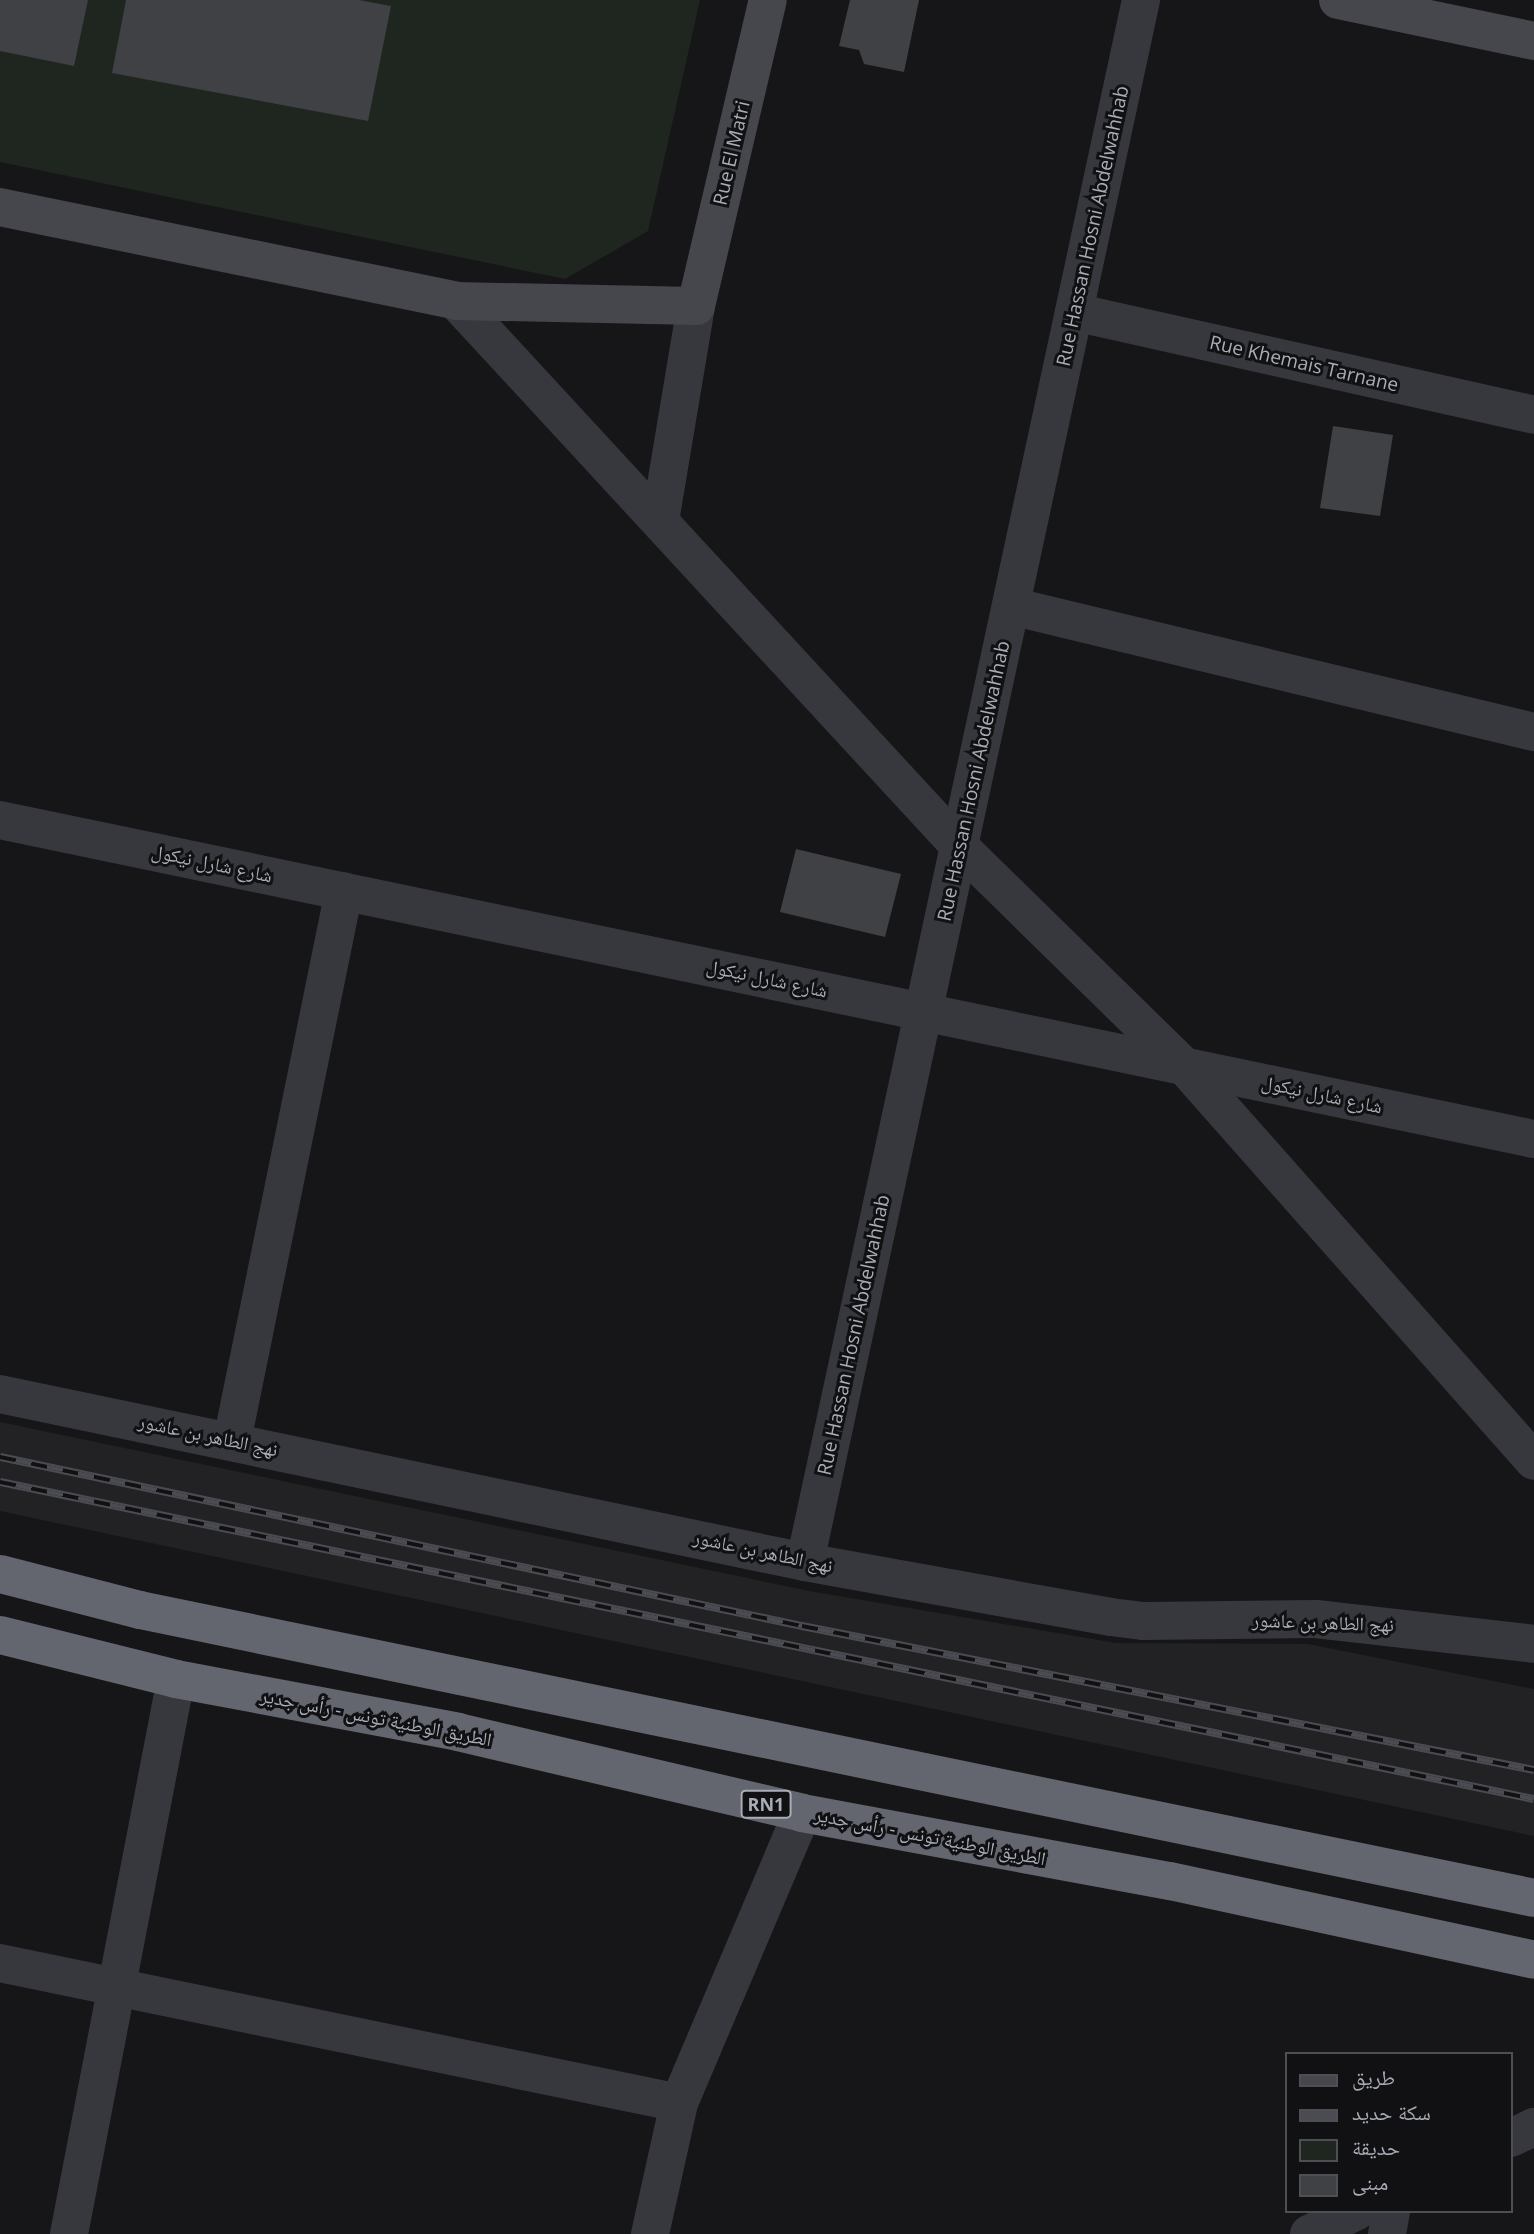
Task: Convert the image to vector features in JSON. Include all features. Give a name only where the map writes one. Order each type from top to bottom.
[{"type":"highway","points":[[0,1574],[140,1610],[1534,1898]]},
{"type":"highway","name":"الطريق الوطنية تونس - رأس جدير","points":[[0,1635],[176,1679],[458,1732],[802,1813],[1170,1881],[1534,1960]]},
{"type":"street","name":"Rue El Matri","points":[[696,306],[768,0]]},
{"type":"street","name":"Rue Hassan Hosni Abdelwahhab","points":[[806,1562],[1142,0]]},
{"type":"street","points":[[1338,0],[1534,41]]},
{"type":"street","points":[[0,207],[456,300],[696,306],[660,522]]},
{"type":"street","points":[[456,300],[959,846],[1185,1066],[1534,1461]]},
{"type":"street","name":"Rue Khemais Tarnane","points":[[1074,312],[1534,415]]},
{"type":"street","points":[[1011,606],[1534,732]]},
{"type":"street","name":"شارع شارل نيكول","points":[[0,820],[1534,1139]]},
{"type":"street","points":[[232,1441],[344,891]]},
{"type":"street","name":"نهج الطاهر بن عاشور","points":[[0,1394],[806,1562],[1144,1621],[1317,1619],[1534,1644]]},
{"type":"street","points":[[69,2234],[176,1679]]},
{"type":"street","points":[[650,2234],[679,2103],[802,1813]]},
{"type":"street","points":[[0,1963],[679,2103]]},
{"type":"street","points":[[1513,2136],[1534,2127]]},
{"type":"street","points":[[1309,2234],[1353,2213]]},
{"type":"street","points":[[1387,2234],[1391,2213]]},
{"type":"shaded area","points":[[0,1422],[809,1591],[1116,1643],[1308,1644],[1534,1689],[1534,1836],[0,1511]]},
{"type":"green space","points":[[0,0],[700,0],[648,231],[565,279],[0,162]]},
{"type":"building","points":[[0,0],[88,0],[74,66],[0,51]]},
{"type":"building","points":[[126,0],[359,0],[391,6],[368,121],[112,73]]},
{"type":"building","points":[[850,0],[919,0],[904,72],[864,64],[859,50],[839,46]]},
{"type":"building","points":[[1333,426],[1393,435],[1380,516],[1320,508]]},
{"type":"building","points":[[796,849],[901,874],[885,937],[780,912]]},
{"type":"railway","points":[[0,1457],[802,1626],[1534,1770]]},
{"type":"railway","points":[[0,1482],[1534,1799]]}]
